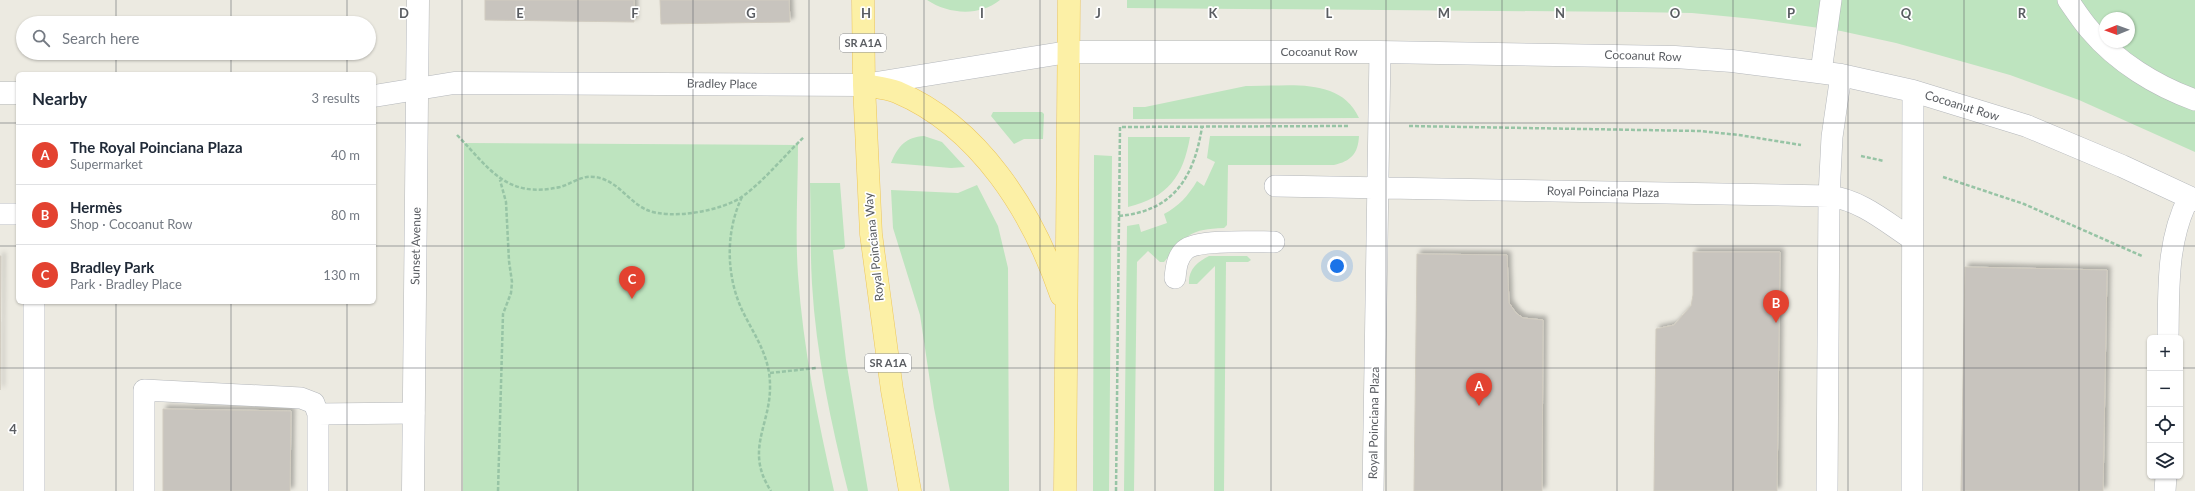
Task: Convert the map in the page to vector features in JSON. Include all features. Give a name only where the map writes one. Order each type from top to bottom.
[{"type":"main road","name":"Royal Poinciana Way","points":[[863,0],[864,85],[871,234],[892,390],[910,491]]},
{"type":"main road","points":[[1065,491],[1069,0]]},
{"type":"main road","points":[[864,85],[895,91],[921,104],[944,120],[978,151],[1018,203],[1031,225],[1048,259],[1066,311]]},
{"type":"street","name":"Sunset Avenue","points":[[413,491],[418,0]]},
{"type":"street","name":"Bradley Place","points":[[376,96],[454,82],[864,85],[1068,52]]},
{"type":"street","name":"Cocoanut Row","points":[[1068,52],[1380,52],[1675,57],[1732,61],[1831,74],[1913,91],[2027,126],[2122,166],[2192,198]]},
{"type":"street","points":[[0,93],[16,93]]},
{"type":"lane","points":[[1827,491],[1829,196],[1832,137],[1831,0]]},
{"type":"lane","points":[[2068,0],[2090,30],[2114,54],[2141,74],[2195,100]]},
{"type":"lane","points":[[1377,188],[1380,52]]},
{"type":"lane","points":[[1912,491],[1913,91]]},
{"type":"lane","name":"Royal Poinciana Plaza","points":[[1275,186],[1829,196],[1839,197],[1860,206],[1912,239]]},
{"type":"lane","name":"Royal Poinciana Plaza","points":[[1373,491],[1377,188]]},
{"type":"lane","points":[[2168,335],[2170,256],[2177,226],[2192,198]]},
{"type":"lane","points":[[0,214],[16,214]]},
{"type":"lane","points":[[1175,278],[1179,256],[1186,248],[1191,246],[1208,243],[1274,242]]},
{"type":"lane","points":[[34,304],[34,491]]},
{"type":"lane","points":[[144,491],[144,390],[301,398],[314,403],[318,414],[318,491]]},
{"type":"lane","points":[[318,414],[414,413]]},
{"type":"lane","points":[[2165,491],[2166,479]]},
{"type":"path","points":[[1119,216],[1146,212],[1172,196],[1182,185],[1193,165],[1202,127]]},
{"type":"path","points":[[457,134],[500,179],[517,188],[532,190],[561,186],[592,176],[613,183],[638,205],[651,212],[665,214],[700,211],[718,207],[743,197]]},
{"type":"path","points":[[771,491],[763,476],[758,449],[760,434],[770,402],[770,373],[763,348],[743,311],[731,277],[730,243],[732,225],[736,211],[743,197],[804,136]]},
{"type":"path","points":[[498,491],[503,314],[511,293],[512,282],[508,251],[506,202],[500,179]]},
{"type":"path","points":[[770,373],[816,368]]},
{"type":"green space","points":[[927,0],[1000,0],[983,9],[964,12],[944,8]]},
{"type":"green space","points":[[1127,0],[2195,0],[2195,152],[2079,100],[2010,75],[1896,43],[1841,31],[1754,19],[1692,13],[1127,8]]},
{"type":"green space","points":[[1293,85],[1325,89],[1339,95],[1350,104],[1359,118],[1133,119],[1133,107],[1145,107],[1246,86]]},
{"type":"green space","points":[[993,112],[1042,112],[1044,114],[1043,139],[1024,139],[1014,144],[991,116]]},
{"type":"green space","points":[[924,136],[942,142],[965,167],[951,168],[891,163],[900,147],[907,140]]},
{"type":"green space","points":[[1210,136],[1359,136],[1357,148],[1352,156],[1345,161],[1334,165],[1228,165],[1227,225],[1224,228],[1202,230],[1188,236],[1177,246],[1164,262],[1160,262],[1148,251],[1137,262],[1134,491],[1124,491],[1127,226],[1139,224],[1141,232],[1167,223],[1164,214],[1183,200],[1197,181],[1204,186],[1215,162],[1207,158]]},
{"type":"green space","points":[[1128,137],[1190,137],[1183,163],[1178,174],[1171,183],[1154,197],[1142,203],[1128,207]]},
{"type":"green space","points":[[464,143],[798,145],[797,243],[800,302],[807,357],[822,438],[834,491],[463,491]]},
{"type":"green space","points":[[1094,155],[1112,156],[1109,491],[1093,491]]},
{"type":"green space","points":[[810,183],[840,183],[845,247],[843,249],[833,250],[846,360],[868,491],[848,491],[825,388],[817,336],[812,284]]},
{"type":"green space","points":[[977,185],[998,226],[1008,268],[1009,491],[950,491],[934,408],[920,315],[893,228],[891,190],[958,193]]},
{"type":"green space","points":[[1209,256],[1247,256],[1251,260],[1248,262],[1226,262],[1224,491],[1214,491],[1215,266],[1197,284],[1189,284],[1190,275],[1194,267]]},
{"type":"building","points":[[485,0],[634,0],[634,22],[485,20]]},
{"type":"building","points":[[660,0],[789,0],[790,22],[661,24]]},
{"type":"building","points":[[1693,252],[1780,252],[1777,491],[1654,491],[1656,329],[1674,325],[1691,306],[1693,295]]},
{"type":"building","points":[[1417,254],[1507,255],[1509,303],[1516,313],[1523,318],[1543,320],[1542,491],[1414,491]]},
{"type":"building","points":[[0,256],[1,256],[0,390]]},
{"type":"building","points":[[1965,267],[2107,270],[2103,491],[1961,491]]},
{"type":"building","points":[[163,409],[291,411],[290,491],[163,491]]},
{"type":"place","name":"Bradley Park","points":[[632,299]]},
{"type":"place","name":"Hermès","points":[[1776,323]]},
{"type":"place","name":"The Royal Poinciana Plaza","points":[[1479,406]]}]
